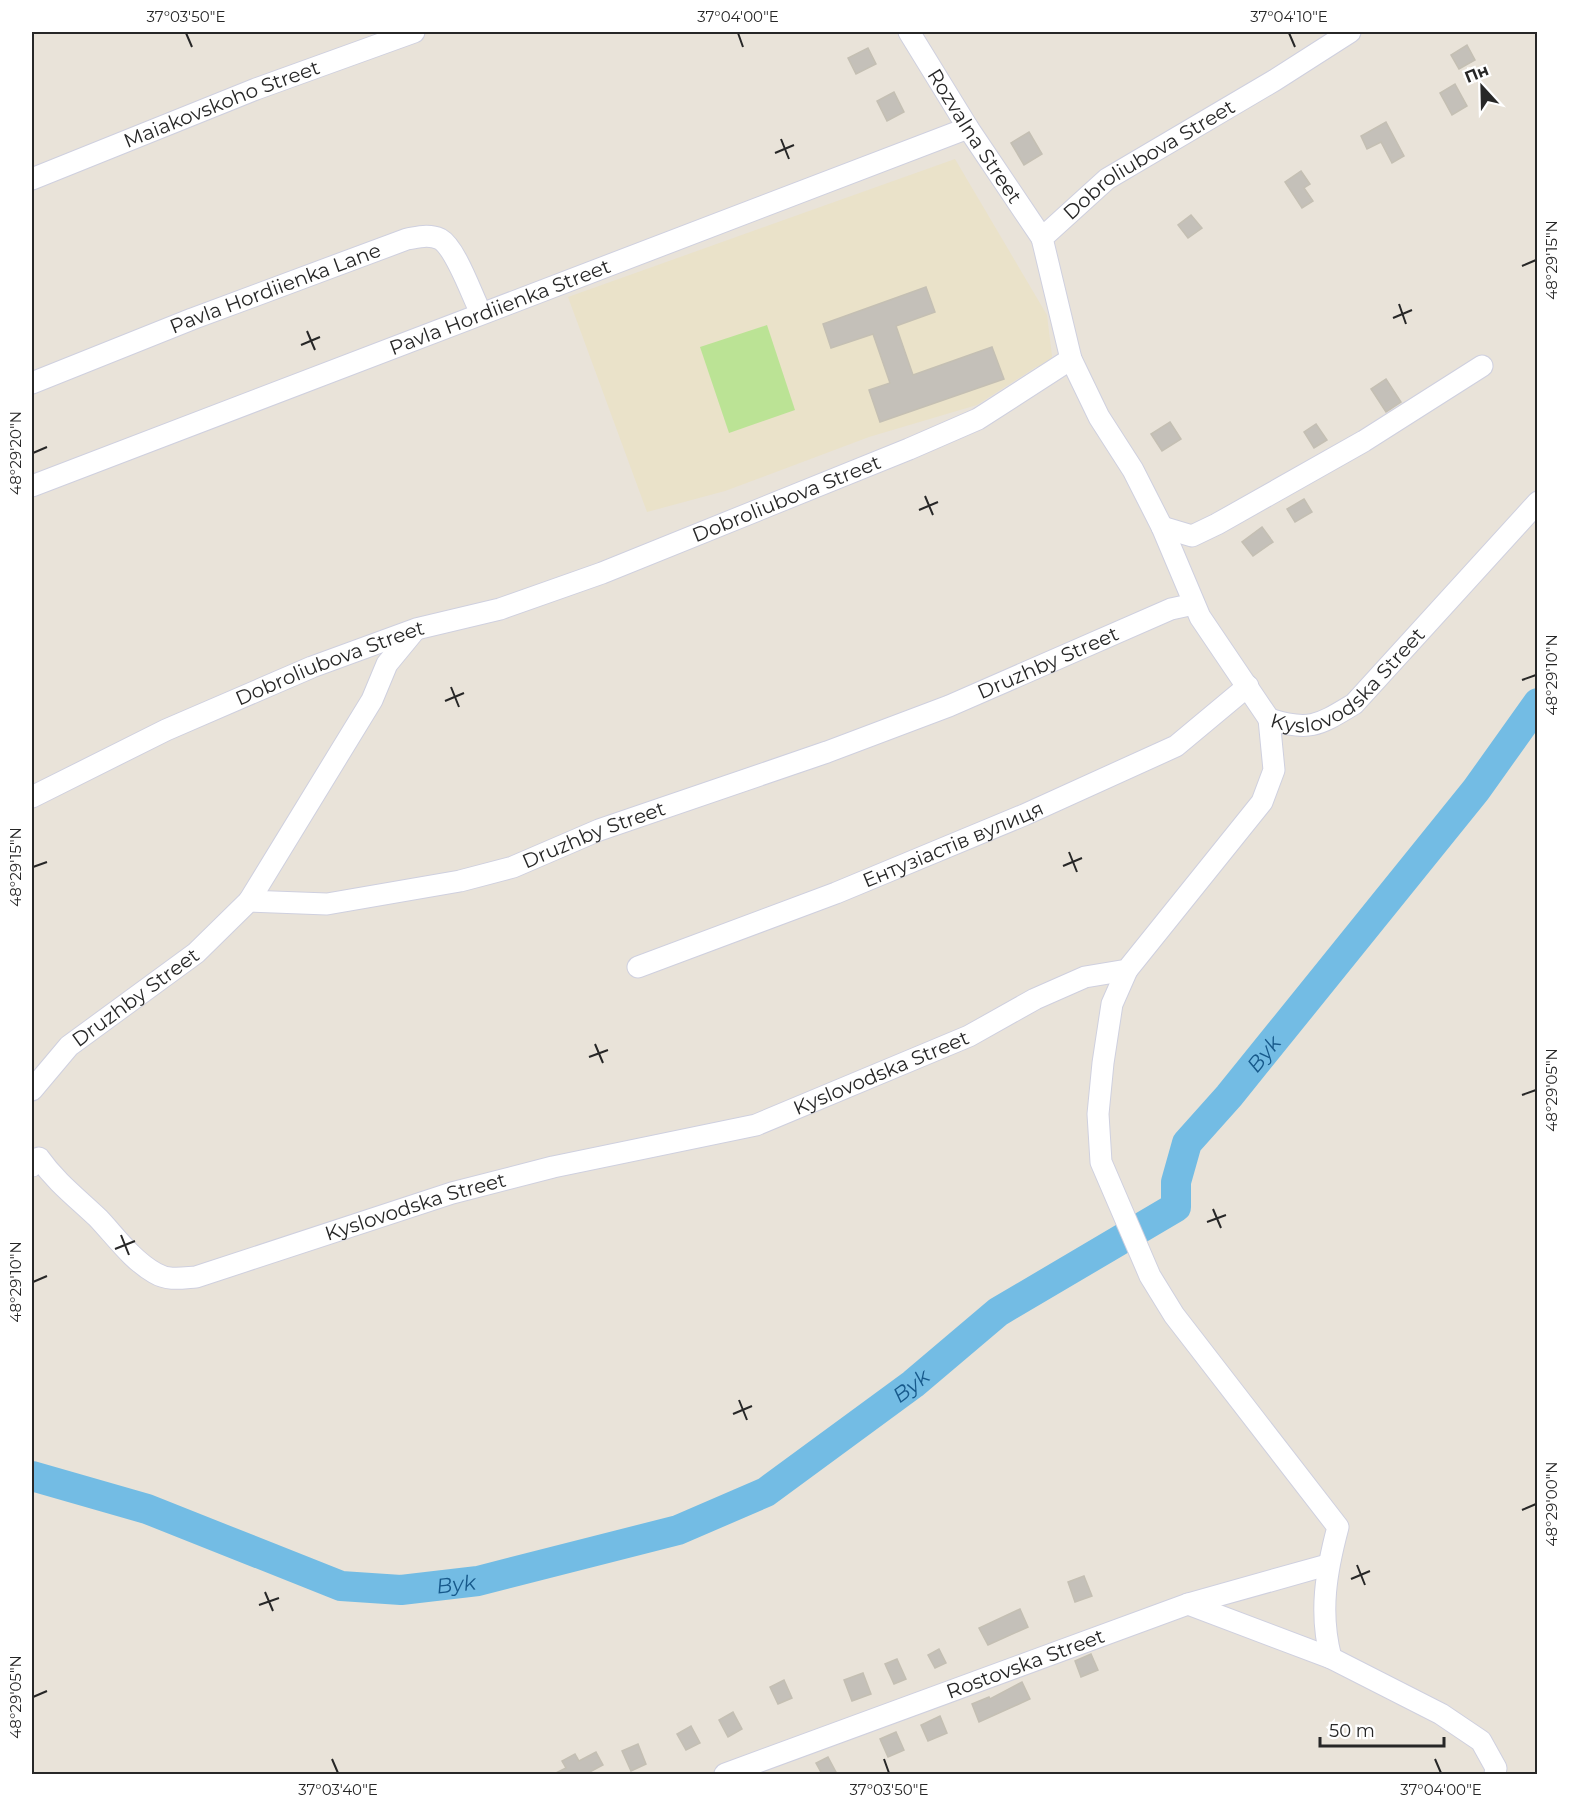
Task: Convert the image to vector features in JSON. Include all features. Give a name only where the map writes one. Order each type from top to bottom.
[{"type":"street","name":"Maiakovskoho Street","points":[[32,179],[256,89],[414,32]]},
{"type":"street","name":"Rozvalna Street","points":[[909,32],[968,128],[1042,238]]},
{"type":"street","name":"Dobroliubova Street","points":[[1042,238],[1107,179],[1275,80],[1350,32]]},
{"type":"street","name":"Pavla Hordiienka Street","points":[[32,486],[968,128]]},
{"type":"street","name":"Pavla Hordiienka Lane","points":[[32,383],[407,239],[428,235],[441,240],[450,248],[481,313]]},
{"type":"street","points":[[1042,238],[1071,359],[1099,417],[1133,470],[1162,526],[1194,604],[1269,719]]},
{"type":"street","name":"Dobroliubova Street","points":[[32,797],[166,730],[312,668],[416,629],[500,609],[602,573],[909,449],[978,419],[1071,359]]},
{"type":"street","points":[[1162,526],[1192,536],[1364,441],[1482,366]]},
{"type":"street","name":"Kyslovodska Street","points":[[34,1155],[53,1178],[96,1216],[139,1262],[156,1274],[174,1279],[196,1277],[452,1193],[554,1167],[756,1125],[969,1036],[1035,999],[1085,977],[1127,970],[1262,802],[1274,770],[1269,719],[1294,727],[1320,723],[1354,704],[1538,502]]},
{"type":"street","name":"Druzhby Street","points":[[32,1090],[69,1046],[196,953],[249,902],[327,904],[460,881],[513,867],[599,830],[827,752],[949,706],[1172,609],[1194,604]]},
{"type":"street","points":[[249,902],[372,700],[387,664],[416,629]]},
{"type":"street","name":"Ентузіастів вулиця","points":[[638,968],[836,893],[1024,815],[1176,746],[1248,686]]},
{"type":"street","points":[[1127,970],[1112,1004],[1103,1063],[1098,1114],[1101,1162],[1150,1276],[1174,1315],[1338,1527],[1328,1565],[1324,1629],[1331,1658]]},
{"type":"street","name":"Rostovska Street","points":[[725,1774],[1188,1604],[1328,1565]]},
{"type":"street","points":[[1188,1604],[1331,1658],[1414,1699],[1481,1741],[1496,1768],[1495,1774]]},
{"type":"shaded area","points":[[955,159],[1047,315],[1053,364],[1036,367],[977,405],[869,437],[725,491],[647,512],[568,297]]},
{"type":"green space","points":[[767,325],[795,410],[729,433],[700,347]]},
{"type":"building","points":[[1467,45],[1475,60],[1459,69],[1451,55]]},
{"type":"building","points":[[868,48],[876,64],[856,74],[848,58]]},
{"type":"building","points":[[1455,84],[1467,106],[1452,115],[1440,93]]},
{"type":"building","points":[[894,92],[904,112],[887,121],[877,101]]},
{"type":"building","points":[[1386,122],[1404,156],[1392,163],[1381,142],[1367,149],[1361,136]]},
{"type":"building","points":[[1029,132],[1042,154],[1024,165],[1011,143]]},
{"type":"building","points":[[1301,171],[1310,184],[1304,188],[1313,201],[1302,208],[1285,182]]},
{"type":"building","points":[[1191,215],[1202,228],[1188,238],[1178,225]]},
{"type":"building","points":[[926,287],[935,312],[896,326],[913,375],[992,347],[1004,379],[880,422],[869,390],[890,383],[873,334],[831,348],[823,324]]},
{"type":"building","points":[[1386,379],[1401,402],[1386,412],[1371,389]]},
{"type":"building","points":[[1170,422],[1181,439],[1162,451],[1151,434]]},
{"type":"building","points":[[1316,424],[1327,440],[1314,448],[1304,432]]},
{"type":"building","points":[[1304,499],[1312,512],[1295,522],[1287,509]]},
{"type":"building","points":[[1262,527],[1273,542],[1253,556],[1242,542]]},
{"type":"building","points":[[1084,1576],[1092,1596],[1075,1602],[1068,1582]]},
{"type":"building","points":[[1020,1609],[1028,1627],[988,1645],[979,1628]]},
{"type":"building","points":[[939,1649],[946,1663],[935,1668],[928,1655]]},
{"type":"building","points":[[1091,1654],[1098,1670],[1081,1677],[1075,1661]]},
{"type":"building","points":[[897,1659],[906,1679],[894,1684],[885,1664]]},
{"type":"building","points":[[863,1673],[871,1694],[852,1701],[844,1680]]},
{"type":"building","points":[[784,1680],[792,1698],[778,1704],[770,1687]]},
{"type":"building","points":[[1022,1682],[1030,1699],[979,1722],[972,1704],[989,1697],[990,1699]]},
{"type":"building","points":[[733,1712],[742,1729],[728,1737],[719,1720]]},
{"type":"building","points":[[940,1716],[947,1733],[928,1741],[921,1725]]},
{"type":"building","points":[[691,1726],[700,1743],[686,1750],[677,1734]]},
{"type":"building","points":[[896,1732],[904,1750],[888,1757],[880,1739]]},
{"type":"building","points":[[638,1744],[646,1764],[631,1771],[622,1751]]},
{"type":"building","points":[[596,1752],[603,1765],[586,1774],[554,1774],[566,1768],[562,1761],[575,1754],[579,1761]]},
{"type":"building","points":[[828,1757],[837,1774],[822,1774],[816,1763]]},
{"type":"waterway","name":"Byk","points":[[32,1476],[147,1509],[341,1586],[401,1590],[478,1581],[678,1530],[766,1492],[913,1384],[998,1312],[1176,1207],[1176,1182],[1187,1143],[1229,1096],[1476,790],[1538,703]]}]
